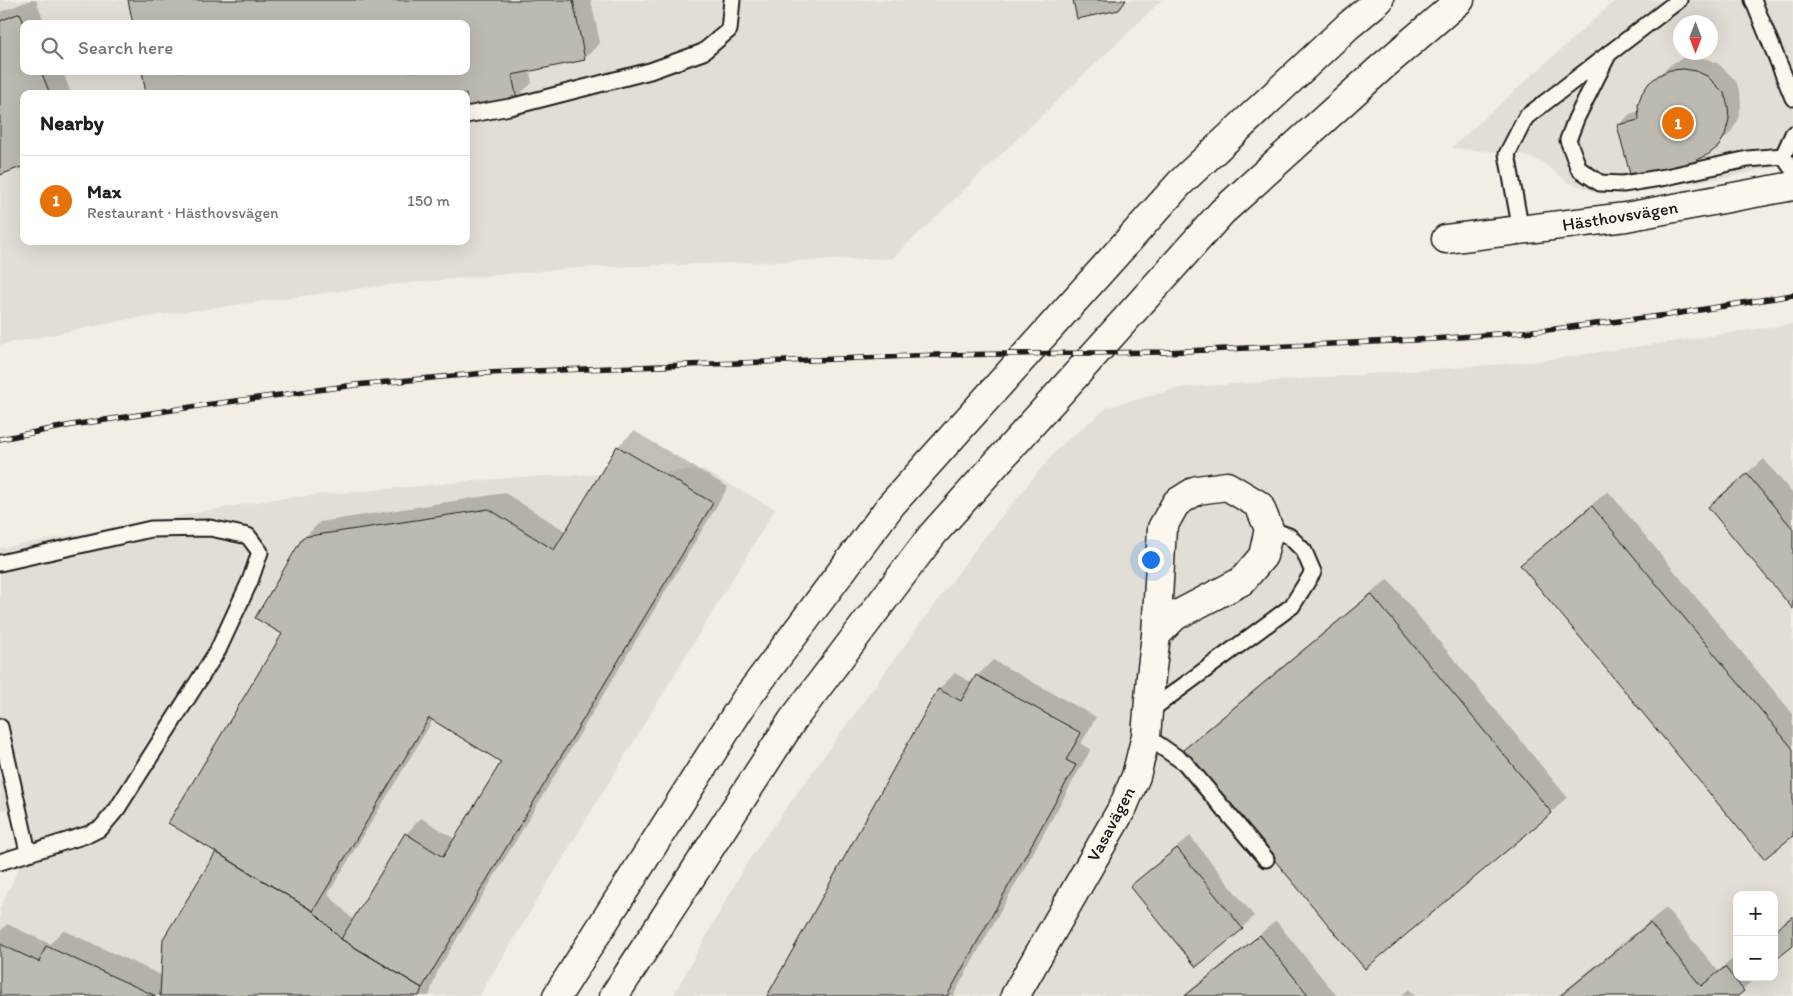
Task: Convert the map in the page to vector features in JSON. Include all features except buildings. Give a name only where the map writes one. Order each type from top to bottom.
[{"type":"main road","points":[[557,996],[746,699],[891,504],[1180,183],[1348,26],[1379,0]]},
{"type":"main road","points":[[614,996],[792,722],[933,534],[1222,212],[1382,67],[1460,0]]},
{"type":"main road","name":"Hästhovsvägen","points":[[1446,239],[1626,217],[1793,186]]},
{"type":"main road","name":"Vasavägen","points":[[1015,996],[1123,807],[1136,776],[1147,724],[1156,635],[1162,528],[1176,503],[1197,490],[1227,486],[1259,504],[1269,529]]},
{"type":"main road","points":[[1156,635],[1175,616],[1242,580],[1263,556],[1269,529]]},
{"type":"lane","points":[[470,114],[510,107],[650,71],[703,52],[729,30],[732,0]]},
{"type":"lane","points":[[1521,231],[1507,154],[1526,117],[1678,0]]},
{"type":"lane","points":[[1754,0],[1793,98]]},
{"type":"lane","points":[[1608,53],[1576,119],[1568,140],[1579,169],[1600,183],[1623,184],[1666,177],[1748,159],[1783,156]]},
{"type":"lane","points":[[1783,156],[1793,134]]},
{"type":"lane","points":[[1783,156],[1793,170]]},
{"type":"lane","points":[[0,563],[151,529],[210,528],[248,536],[260,552],[250,581],[218,650],[117,809],[101,828],[89,834],[0,862]]},
{"type":"lane","points":[[1266,859],[1184,763],[1147,724],[1292,606],[1313,572],[1304,551],[1289,536],[1269,529]]},
{"type":"lane","points":[[0,727],[28,852]]},
{"type":"shaded area","points":[[0,0],[1162,0],[893,258],[574,268],[378,286],[131,319],[0,345]]},
{"type":"shaded area","points":[[1616,0],[1793,0],[1793,163],[1730,177],[1602,194],[1569,183],[1541,161],[1518,154],[1451,148]]},
{"type":"shaded area","points":[[1793,324],[1793,996],[673,996],[748,861],[980,543],[1058,448],[1108,407],[1179,388],[1532,362]]},
{"type":"shaded area","points":[[703,470],[775,509],[479,996],[0,996],[0,909],[21,863],[11,808],[0,810],[0,548],[274,499],[519,477]]},
{"type":"railway","points":[[0,439],[72,425],[205,405],[355,385],[486,373],[937,355],[1165,352],[1434,339],[1547,330],[1668,315],[1793,295]]},
{"type":"place","name":"Max","points":[[1678,123]]}]
